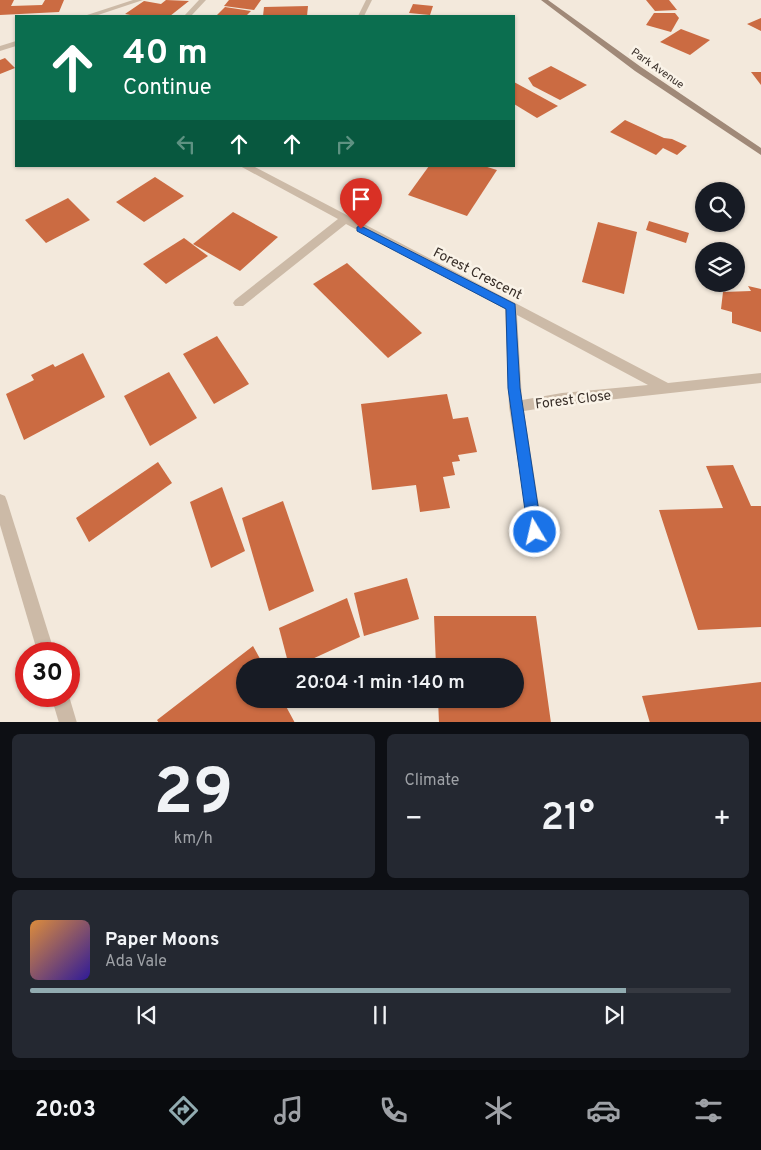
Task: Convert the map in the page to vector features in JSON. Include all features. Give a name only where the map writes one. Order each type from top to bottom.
[{"type":"street","points":[[91,15],[140,0]]},
{"type":"street","points":[[188,15],[203,0]]},
{"type":"street","points":[[362,15],[369,0]]},
{"type":"street","name":"Park Avenue","points":[[544,0],[638,69],[761,152]]},
{"type":"street","points":[[0,49],[15,43]]},
{"type":"street","name":"Forest Crescent","points":[[246,167],[667,389]]},
{"type":"street","points":[[239,302],[344,220]]},
{"type":"street","points":[[511,307],[512,362],[516,406]]},
{"type":"street","points":[[667,389],[761,378]]},
{"type":"street","name":"Forest Close","points":[[535,532],[516,406],[562,399],[667,389]]},
{"type":"street","points":[[0,501],[43,642]]},
{"type":"street","points":[[63,707],[68,722]]},
{"type":"building","points":[[0,0],[14,0],[11,6],[42,5],[45,0],[64,0],[59,12],[0,15]]},
{"type":"building","points":[[166,0],[189,1],[171,15],[125,14],[144,1],[161,4]]},
{"type":"building","points":[[229,0],[261,0],[254,10],[224,6]]},
{"type":"building","points":[[646,0],[669,0],[677,10],[655,11]]},
{"type":"building","points":[[413,4],[433,6],[430,15],[409,13]]},
{"type":"building","points":[[308,6],[307,15],[263,15],[264,7]]},
{"type":"building","points":[[225,7],[251,11],[247,15],[217,15]]},
{"type":"building","points":[[654,13],[675,13],[679,18],[671,32],[646,25]]},
{"type":"building","points":[[761,18],[761,31],[747,24]]},
{"type":"building","points":[[681,29],[710,40],[690,55],[660,42]]},
{"type":"building","points":[[5,58],[15,68],[0,74],[0,60]]},
{"type":"building","points":[[551,66],[587,85],[560,100],[533,86],[528,78]]},
{"type":"building","points":[[751,72],[761,72],[761,85]]},
{"type":"building","points":[[515,83],[558,106],[537,118],[515,105]]},
{"type":"building","points":[[625,120],[664,138],[672,139],[687,146],[677,155],[663,148],[656,155],[610,132]]},
{"type":"building","points":[[428,167],[487,167],[497,170],[467,216],[408,195]]},
{"type":"building","points":[[155,177],[184,196],[144,222],[116,202]]},
{"type":"building","points":[[68,198],[90,220],[46,243],[25,220]]},
{"type":"building","points":[[233,212],[278,237],[240,271],[193,244]]},
{"type":"building","points":[[649,221],[689,233],[686,243],[646,230]]},
{"type":"building","points":[[598,222],[637,232],[624,294],[582,282]]},
{"type":"building","points":[[184,238],[208,256],[166,284],[143,264]]},
{"type":"building","points":[[347,263],[422,333],[388,358],[313,284]]},
{"type":"building","points":[[748,286],[761,289],[761,332],[732,323],[732,312],[721,309],[723,292],[751,291]]},
{"type":"building","points":[[217,336],[249,384],[214,404],[183,354]]},
{"type":"building","points":[[83,353],[105,397],[24,440],[6,394],[34,380],[31,375],[53,364],[55,367]]},
{"type":"building","points":[[169,372],[197,418],[150,446],[124,396]]},
{"type":"building","points":[[447,394],[453,419],[468,417],[477,452],[458,455],[460,461],[452,462],[455,475],[443,477],[450,508],[420,512],[416,485],[372,490],[361,404]]},
{"type":"building","points":[[158,462],[172,483],[89,542],[76,518]]},
{"type":"building","points":[[733,465],[751,506],[761,506],[761,627],[698,630],[659,510],[723,508],[706,466]]},
{"type":"building","points":[[222,487],[245,551],[211,568],[190,502]]},
{"type":"building","points":[[283,501],[314,591],[269,611],[242,518]]},
{"type":"building","points":[[407,578],[419,619],[364,636],[354,593]]},
{"type":"building","points":[[347,598],[360,637],[314,658],[287,658],[279,628]]},
{"type":"building","points":[[434,616],[536,616],[551,722],[439,722],[438,708],[524,708],[524,658],[436,658]]},
{"type":"building","points":[[253,646],[260,658],[237,658]]},
{"type":"building","points":[[236,659],[236,708],[287,708],[294,722],[158,722],[157,720]]},
{"type":"building","points":[[761,682],[761,722],[650,722],[642,696]]},
{"type":"route","points":[[361,229],[511,307],[514,388],[535,532]]}]
